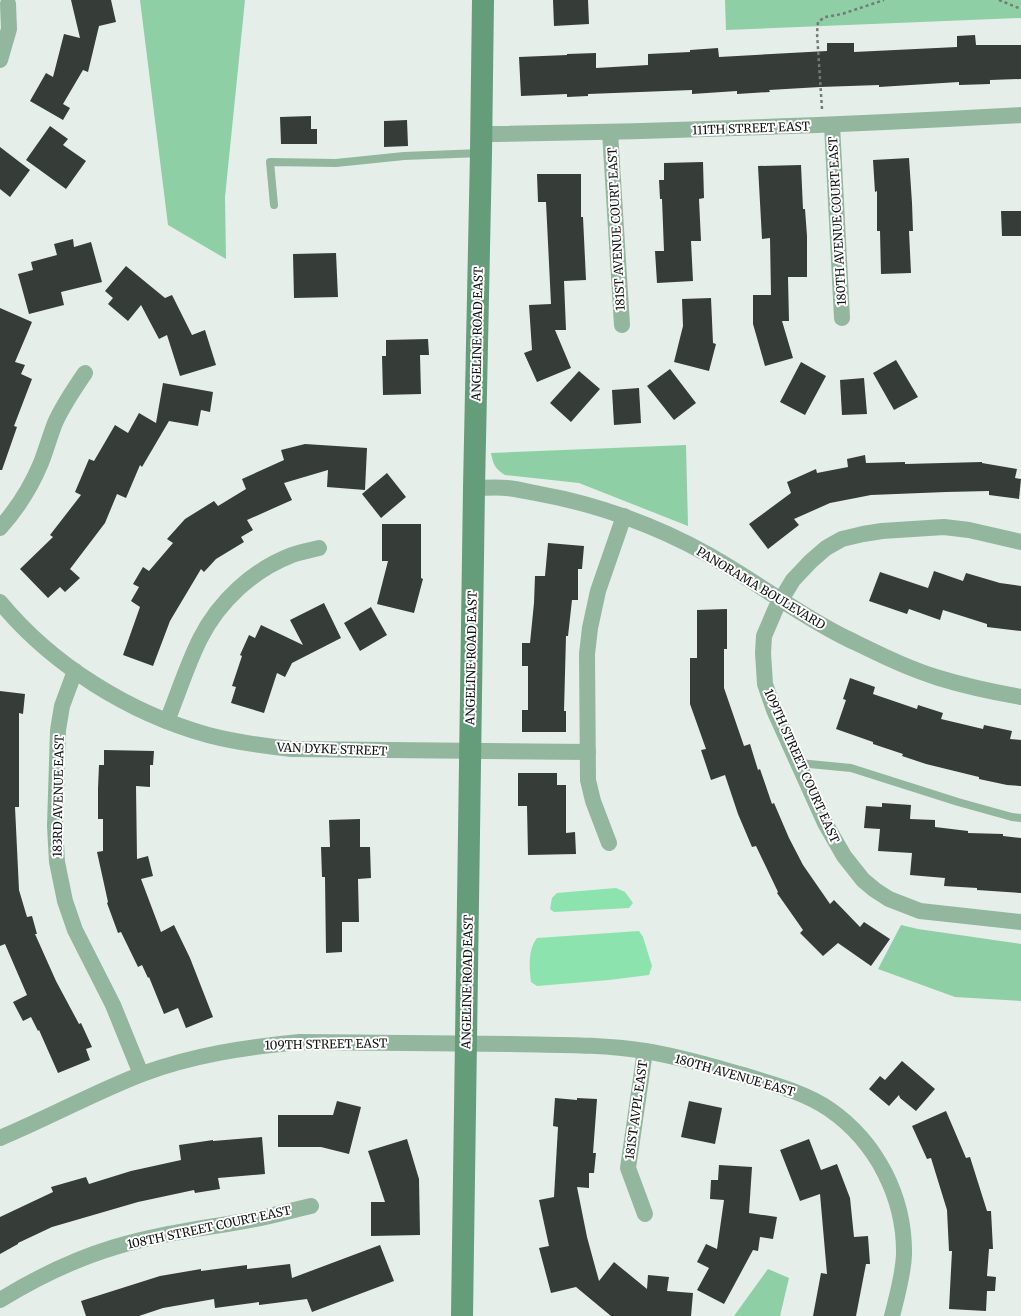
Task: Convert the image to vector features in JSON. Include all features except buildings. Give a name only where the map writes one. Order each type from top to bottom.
[{"type":"street","name":"ANGELINE ROAD EAST","points":[[462,1316],[474,488],[482,144],[483,0]]},
{"type":"street","points":[[0,60],[10,29],[8,4]]},
{"type":"street","name":"111TH STREET EAST","points":[[482,144],[610,132],[828,125],[1021,115]]},
{"type":"street","name":"180TH AVENUE COURT EAST","points":[[828,125],[842,318]]},
{"type":"street","name":"181ST AVENUE COURT EAST","points":[[610,132],[622,325]]},
{"type":"street","points":[[0,528],[10,517],[26,493],[41,463],[55,424],[65,402],[85,372]]},
{"type":"street","name":"PANORAMA BOULEVARD","points":[[474,488],[508,488],[568,499],[646,524],[707,553],[801,613],[895,661],[938,678],[990,692],[1021,697]]},
{"type":"street","points":[[609,843],[593,801],[588,780],[587,654],[590,628],[598,591],[624,516]]},
{"type":"street","name":"109TH STREET COURT EAST","points":[[1021,542],[969,530],[944,527],[863,534],[842,539],[826,548],[793,580],[776,608],[764,636],[763,653],[765,684],[774,710],[825,823],[844,856],[863,880],[874,890],[920,911],[1021,922]]},
{"type":"street","points":[[167,721],[200,639],[224,602],[244,584],[263,570],[292,555],[319,548]]},
{"type":"street","name":"VAN DYKE STREET","points":[[0,602],[10,615],[39,642],[75,671],[122,701],[167,721],[238,742],[292,749],[588,752]]},
{"type":"street","name":"183RD AVENUE EAST","points":[[75,671],[62,706],[58,730],[55,826],[57,862],[65,901],[75,930],[113,1005],[141,1074]]},
{"type":"street","name":"109TH STREET EAST","points":[[0,1138],[38,1123],[141,1074],[212,1054],[256,1046],[300,1042],[466,1044],[600,1046],[645,1051]]},
{"type":"street","name":"181ST AVPL EAST","points":[[645,1051],[628,1168],[645,1214]]},
{"type":"street","name":"180TH AVENUE EAST","points":[[645,1051],[700,1062],[780,1086],[806,1096],[845,1121],[864,1140],[887,1175],[897,1203],[902,1226],[904,1256],[900,1285],[892,1316]]},
{"type":"street","name":"108TH STREET COURT EAST","points":[[0,1300],[24,1285],[68,1264],[114,1247],[165,1234],[256,1219],[311,1206]]},
{"type":"lane","points":[[274,205],[270,162],[336,164],[404,156],[482,144]]},
{"type":"lane","points":[[799,763],[851,768],[958,802],[1012,817],[1021,818]]},
{"type":"path","points":[[828,125],[818,22],[825,17],[842,14],[884,0]]},
{"type":"path","points":[[998,0],[1021,9]]},
{"type":"shaded area","points":[[140,0],[245,0],[225,197],[226,259],[168,225]]},
{"type":"shaded area","points":[[725,0],[1021,0],[1021,18],[726,30]]},
{"type":"shaded area","points":[[686,445],[688,526],[579,483],[505,475],[495,466],[491,453]]},
{"type":"shaded area","points":[[616,888],[625,892],[633,903],[629,908],[554,912],[550,909],[552,898],[557,893]]},
{"type":"shaded area","points":[[901,925],[918,929],[1021,944],[1021,1001],[955,997],[878,969]]},
{"type":"shaded area","points":[[639,931],[643,937],[652,966],[649,975],[537,986],[531,982],[531,953],[534,942],[537,938]]},
{"type":"shaded area","points":[[768,1269],[789,1278],[780,1316],[734,1316]]}]
